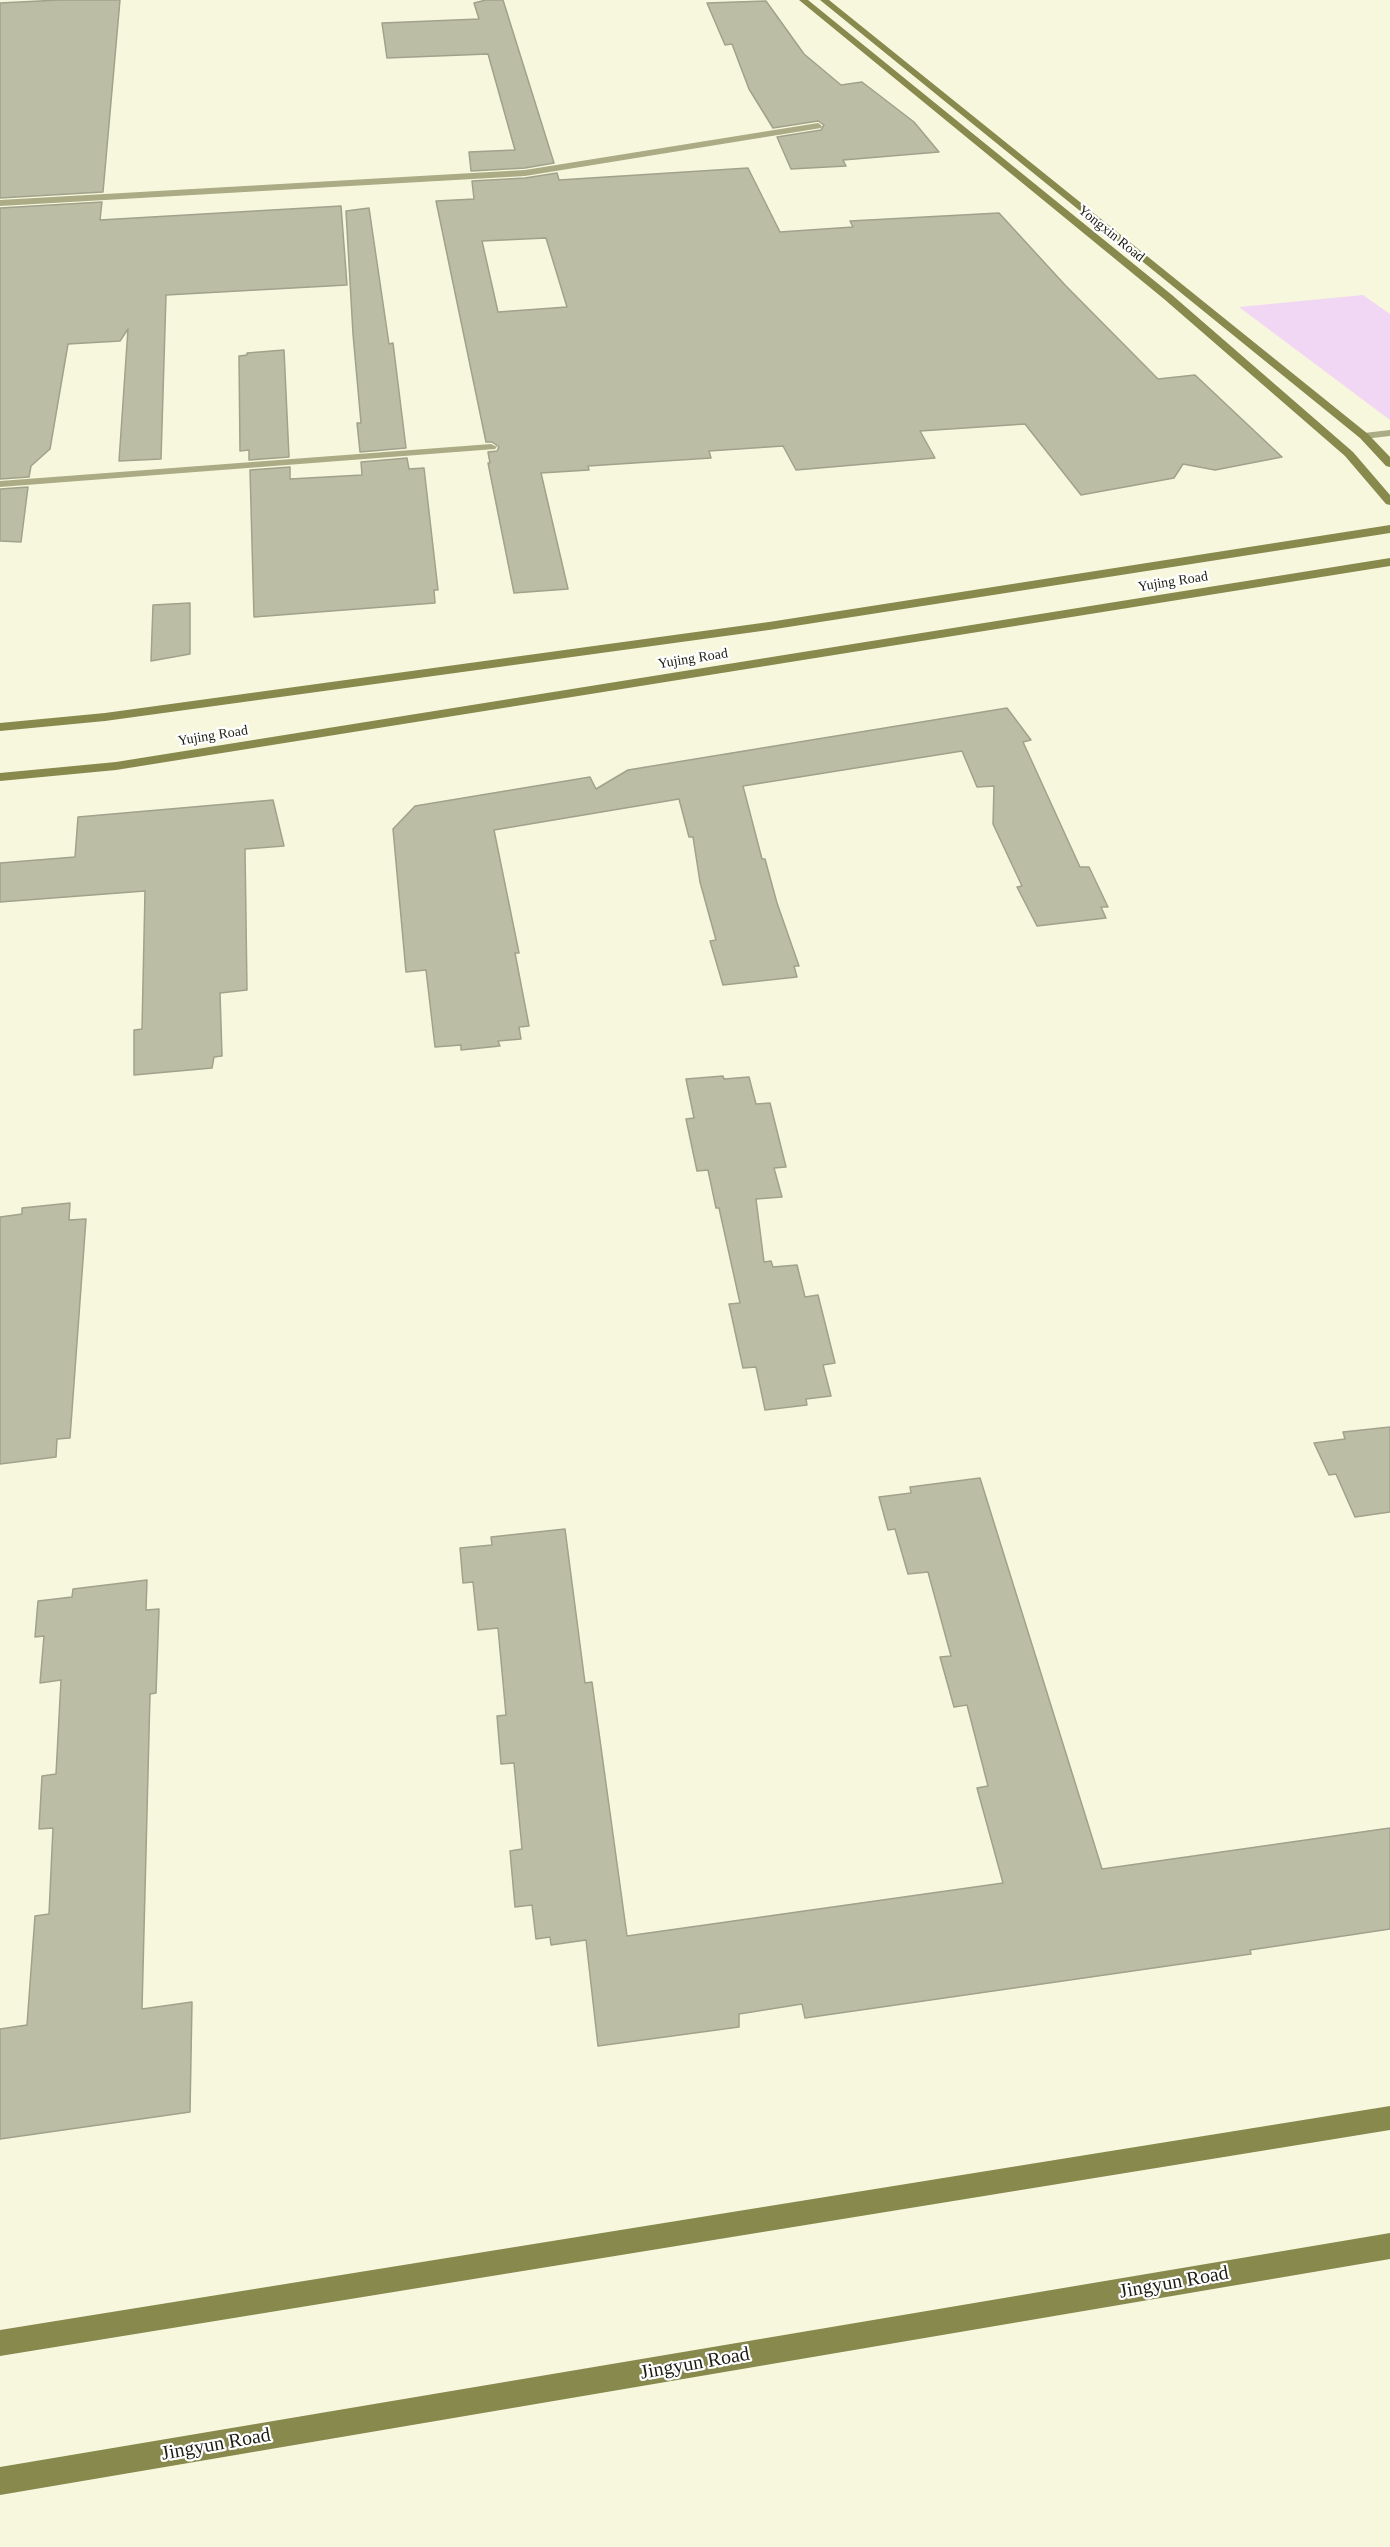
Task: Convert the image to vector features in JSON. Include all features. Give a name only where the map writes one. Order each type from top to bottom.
[{"type":"street","name":"Yongxin Road","points":[[803,0],[1168,297],[1349,454],[1390,501]]},
{"type":"street","name":"Yongxin Road","points":[[824,0],[1364,436],[1390,464]]},
{"type":"street","points":[[0,203],[525,172],[818,126]]},
{"type":"street","points":[[1364,436],[1390,433]]},
{"type":"street","points":[[0,484],[491,447]]},
{"type":"street","name":"Yujing Road","points":[[0,727],[105,717],[769,626],[1390,529]]},
{"type":"street","name":"Yujing Road","points":[[0,777],[116,766],[1390,562]]},
{"type":"street","points":[[0,2343],[1390,2118]]},
{"type":"street","name":"Jingyun Road","points":[[0,2481],[1390,2247]]},
{"type":"shaded area","points":[[1363,295],[1390,314],[1390,420],[1239,307]]},
{"type":"building","points":[[120,0],[103,192],[0,198],[0,3]]},
{"type":"building","points":[[503,0],[554,163],[525,168],[471,171],[469,152],[515,150],[488,54],[387,58],[382,23],[479,19],[474,3]]},
{"type":"building","points":[[766,1],[804,54],[841,85],[862,82],[914,122],[939,152],[843,160],[846,166],[791,169],[777,137],[821,130],[824,125],[818,121],[773,128],[749,89],[732,44],[725,45],[707,3]]},
{"type":"building","points":[[748,168],[780,232],[853,227],[850,221],[999,213],[1065,285],[1158,379],[1195,375],[1282,457],[1215,470],[1183,464],[1174,478],[1081,495],[1025,424],[920,431],[935,458],[796,470],[783,446],[709,451],[711,458],[588,466],[589,470],[541,473],[568,589],[514,593],[488,463],[490,463],[488,452],[497,451],[499,447],[492,442],[486,442],[436,201],[474,199],[472,181],[525,178],[557,173],[559,180]],"holes":[[[546,238],[567,307],[498,312],[482,241]]]},
{"type":"building","points":[[102,202],[100,220],[341,206],[347,285],[166,295],[161,459],[119,461],[128,329],[120,341],[68,344],[50,449],[31,466],[29,477],[0,479],[0,208]]},
{"type":"building","points":[[369,208],[389,344],[393,343],[406,448],[360,452],[357,423],[361,423],[346,211]]},
{"type":"building","points":[[284,350],[289,457],[249,460],[249,450],[240,451],[239,356],[247,355],[247,353]]},
{"type":"building","points":[[407,458],[409,469],[424,468],[438,590],[434,590],[435,603],[254,617],[250,470],[290,467],[290,479],[362,475],[361,462]]},
{"type":"building","points":[[28,487],[21,542],[0,541],[0,489]]},
{"type":"building","points":[[190,603],[190,654],[151,661],[153,605]]},
{"type":"building","points":[[1007,708],[1031,740],[1023,742],[1080,867],[1089,867],[1108,907],[1101,907],[1106,918],[1037,926],[1017,887],[1022,886],[993,824],[994,786],[977,787],[962,751],[743,786],[762,859],[765,859],[777,903],[799,966],[794,966],[797,977],[723,985],[710,941],[716,940],[700,882],[693,837],[689,837],[679,799],[494,830],[519,953],[515,953],[529,1026],[519,1027],[521,1039],[498,1041],[500,1046],[461,1050],[461,1045],[435,1047],[426,970],[406,972],[393,829],[415,806],[590,777],[596,789],[628,770]]},
{"type":"building","points":[[273,800],[284,846],[245,849],[247,990],[220,993],[222,1056],[214,1057],[212,1068],[134,1075],[134,1030],[142,1029],[145,891],[0,902],[0,863],[75,857],[78,817]]},
{"type":"building","points":[[723,1076],[724,1079],[749,1077],[756,1104],[770,1103],[786,1167],[774,1168],[782,1197],[756,1199],[764,1262],[771,1261],[773,1267],[797,1265],[805,1297],[818,1295],[835,1363],[823,1365],[831,1396],[806,1399],[807,1405],[765,1410],[756,1367],[743,1368],[729,1304],[740,1303],[719,1208],[716,1208],[708,1170],[697,1171],[686,1119],[694,1118],[686,1079]]},
{"type":"building","points":[[70,1203],[69,1220],[86,1219],[70,1438],[57,1439],[56,1457],[0,1464],[0,1217],[22,1214],[22,1208]]},
{"type":"building","points":[[1390,1427],[1390,1512],[1355,1517],[1336,1474],[1329,1475],[1314,1443],[1345,1439],[1343,1432]]},
{"type":"building","points":[[980,1478],[1102,1869],[1390,1828],[1390,1929],[1250,1950],[1251,1954],[805,2018],[802,2004],[739,2014],[739,2027],[598,2046],[586,1940],[551,1945],[550,1937],[536,1939],[532,1905],[515,1907],[510,1851],[522,1849],[514,1763],[501,1764],[497,1716],[506,1715],[498,1628],[478,1630],[473,1582],[463,1583],[460,1548],[492,1545],[491,1537],[565,1529],[585,1683],[592,1682],[627,1936],[1003,1883],[977,1788],[988,1786],[967,1705],[954,1707],[940,1657],[951,1656],[928,1572],[908,1574],[895,1529],[888,1530],[879,1497],[911,1493],[910,1487]]},
{"type":"building","points":[[147,1580],[146,1610],[159,1609],[156,1693],[150,1694],[142,2009],[192,2002],[190,2112],[0,2139],[0,2029],[27,2025],[35,1916],[49,1914],[53,1828],[39,1829],[42,1776],[56,1774],[61,1680],[40,1683],[44,1636],[35,1637],[38,1601],[72,1597],[73,1589]]}]
